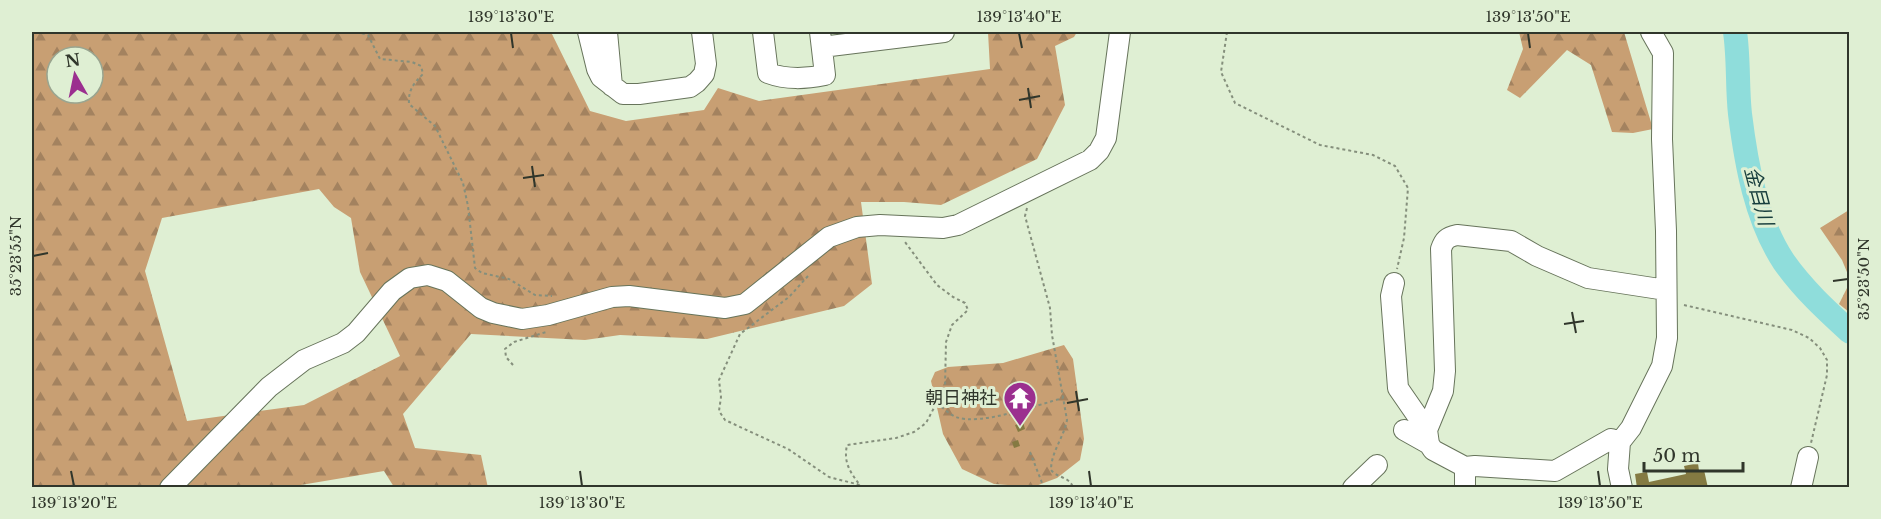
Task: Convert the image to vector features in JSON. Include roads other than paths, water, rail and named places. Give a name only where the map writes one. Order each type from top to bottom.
[{"type":"street","points":[[588,32],[601,77],[623,94],[690,87],[704,74],[706,64],[702,32]]},
{"type":"street","points":[[607,32],[612,86]]},
{"type":"street","points":[[760,35],[768,73],[803,79],[825,75],[821,39],[944,32]]},
{"type":"street","points":[[170,488],[269,387],[304,360],[350,338],[392,291],[410,278],[428,275],[447,281],[481,308],[522,319],[548,315],[612,297],[629,296],[725,308],[745,304],[829,237],[857,227],[880,225],[943,228],[958,225],[1090,160],[1099,151],[1106,138],[1120,32]]},
{"type":"street","points":[[1622,488],[1618,469],[1620,442],[1631,428],[1662,366],[1667,338],[1662,140],[1663,53],[1651,32]]},
{"type":"street","points":[[1428,437],[1443,391],[1445,371],[1440,249],[1444,240],[1457,235],[1511,241],[1537,256],[1588,278],[1666,295]]},
{"type":"street","points":[[1394,283],[1391,296],[1398,388],[1428,437],[1433,450],[1465,467],[1555,471],[1611,438],[1620,442]]},
{"type":"street","points":[[1404,430],[1428,437]]},
{"type":"street","points":[[1801,488],[1808,457]]},
{"type":"street","points":[[1353,488],[1377,465]]},
{"type":"street","points":[[1465,467],[1465,488]]},
{"type":"waterway","name":"金目川","points":[[1735,32],[1742,133],[1759,210],[1774,246],[1791,272],[1815,299],[1850,332]]},
{"type":"place","name":"朝日神社","points":[[1020,427]]}]
